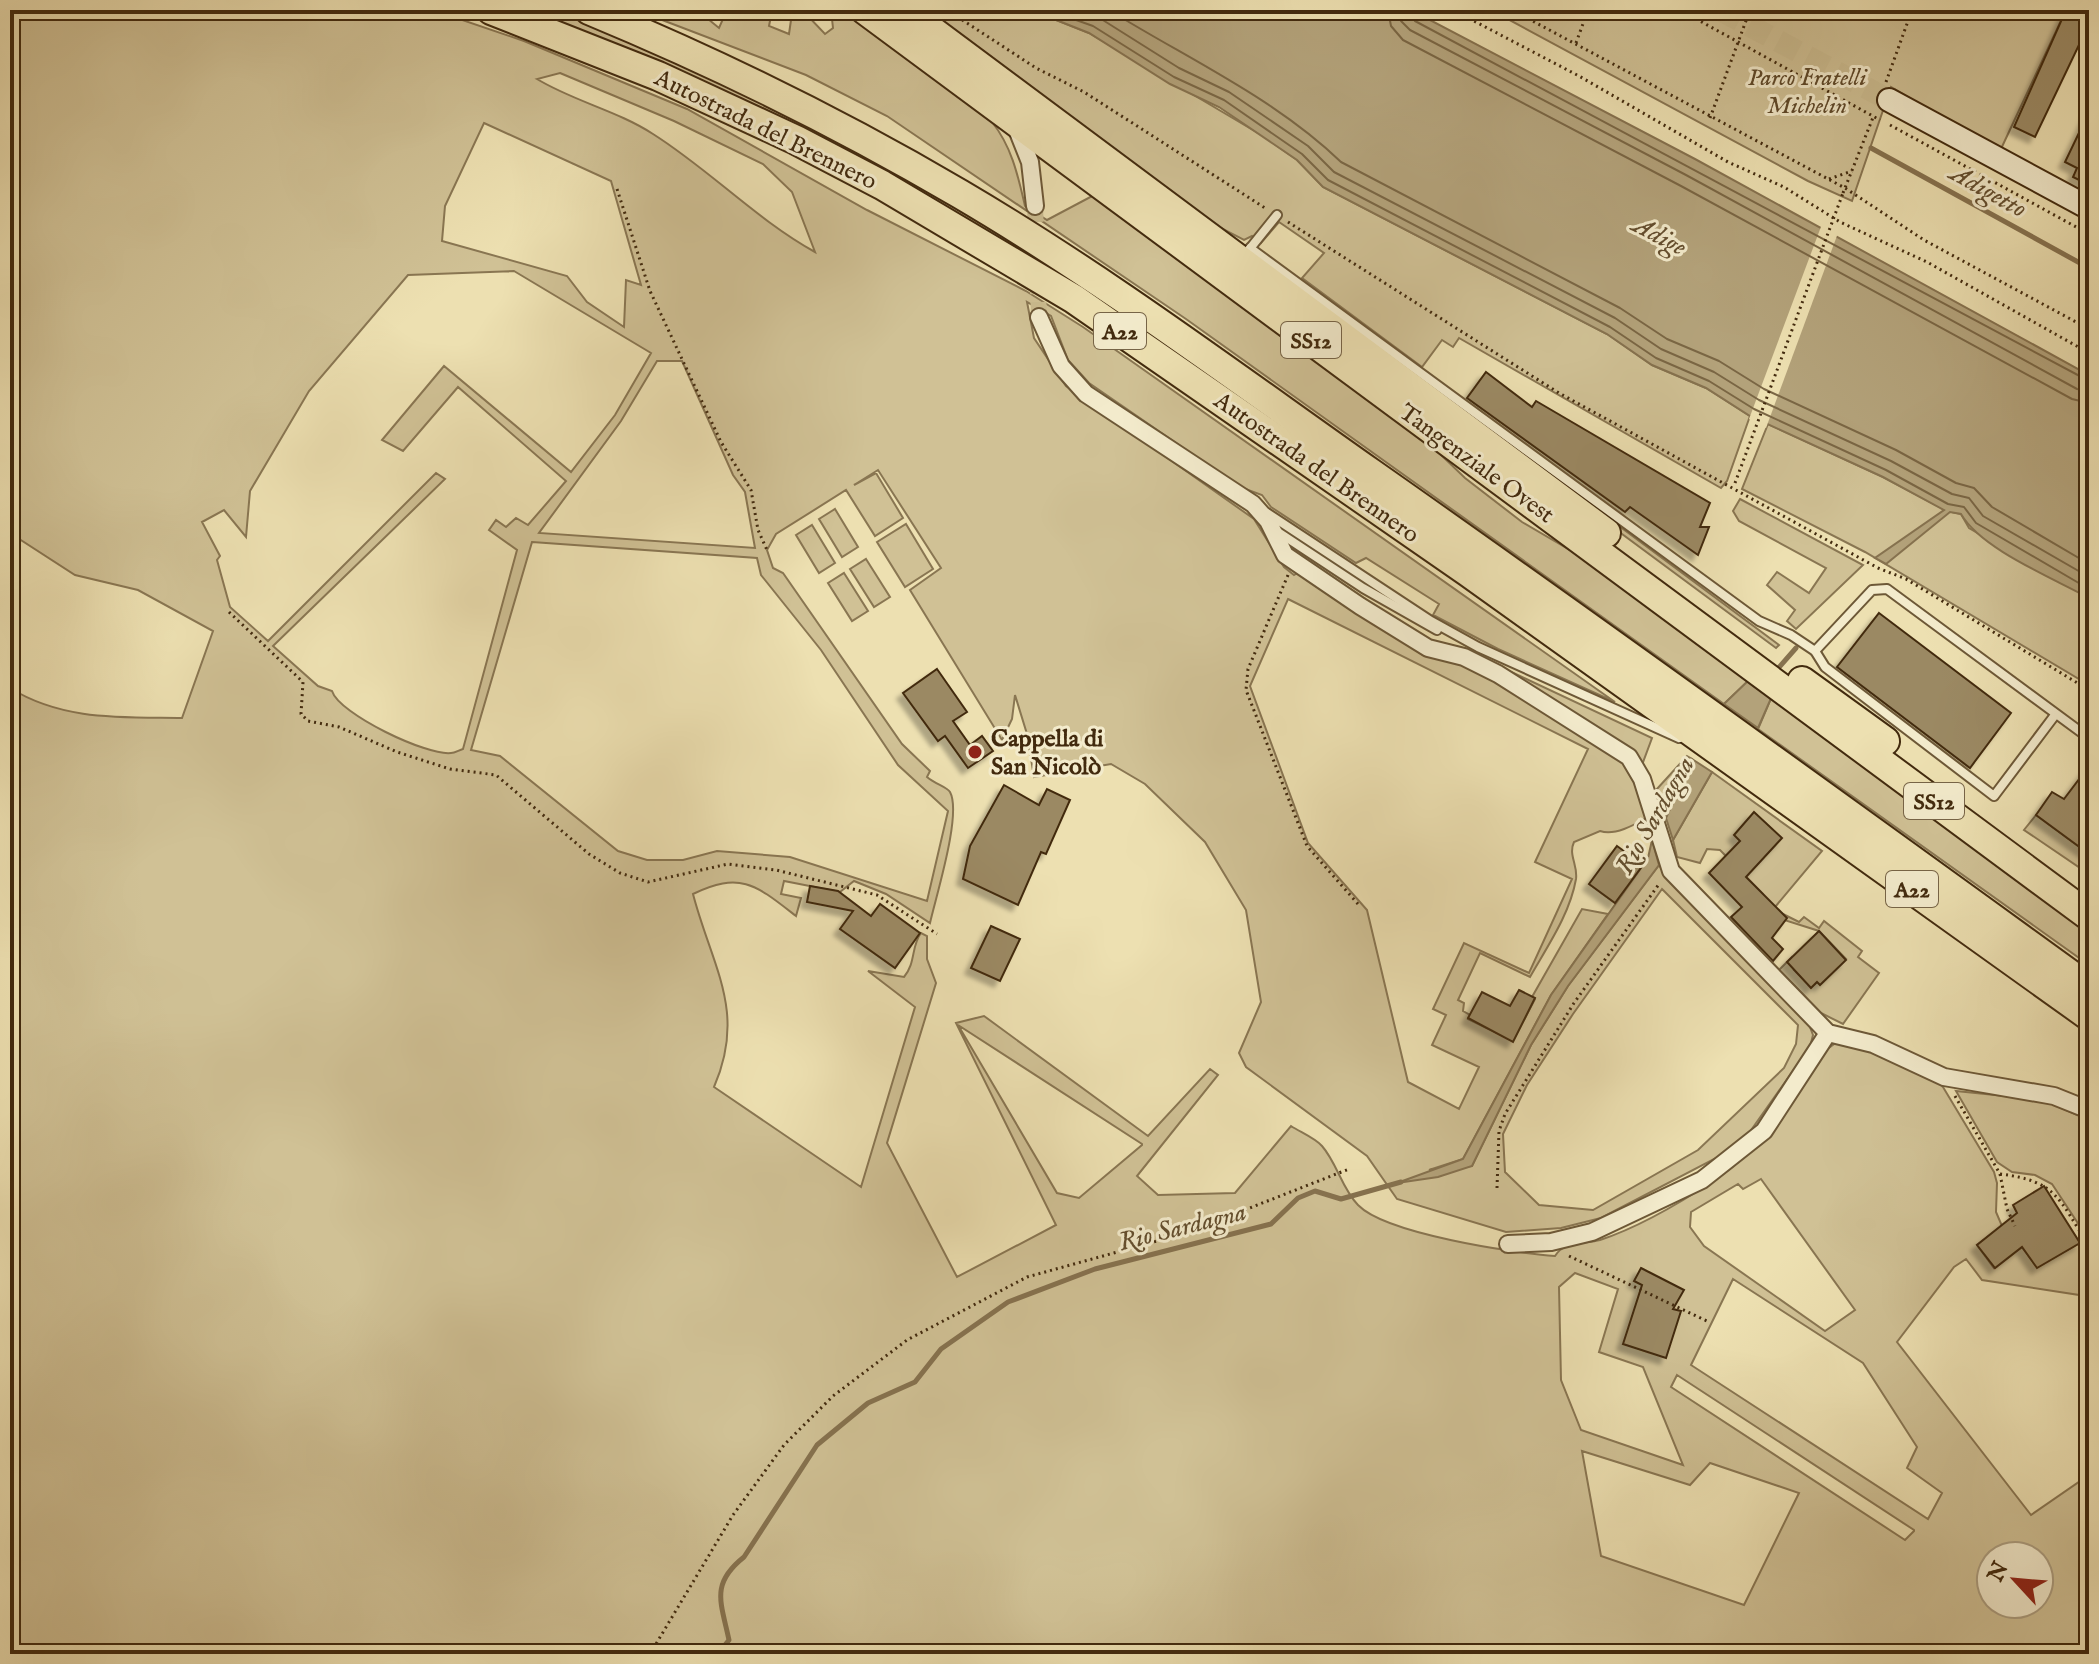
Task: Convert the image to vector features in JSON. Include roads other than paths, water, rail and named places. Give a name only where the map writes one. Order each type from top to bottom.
[{"type":"highway","name":"Autostrada del Brennero","points":[[491,10],[658,76],[796,140],[968,234],[1074,299],[1703,733],[1742,752],[2089,988]]},
{"type":"highway","name":"Autostrada del Brennero","points":[[589,10],[696,56],[820,116],[962,195],[1097,281],[1703,733]]},
{"type":"highway","name":"Tangenziale Ovest","points":[[865,10],[1773,671],[2089,892]]},
{"type":"highway","name":"Tangenziale Ovest","points":[[904,10],[1245,254],[2089,916]]},
{"type":"highway","name":"Autostrada del Brennero","points":[[1742,752],[2089,1016]]},
{"type":"street","points":[[1889,100],[2089,208]]},
{"type":"street","points":[[1012,118],[1030,162],[1035,206]]},
{"type":"street","points":[[1039,317],[1061,366],[1086,394],[1253,504],[1290,558],[1428,648],[1474,662],[1629,757],[1642,779],[1667,862],[1828,1033],[1873,1044],[1944,1077],[2054,1096],[2089,1110]]},
{"type":"street","points":[[1508,1244],[1554,1241],[1592,1232],[1702,1180],[1745,1149],[1785,1104],[1828,1033]]},
{"type":"lane","points":[[1277,215],[1245,254],[1759,621],[1791,635],[1815,651],[1825,667],[1994,796],[2055,715]]},
{"type":"lane","points":[[1253,504],[1431,621],[1478,647]]},
{"type":"lane","points":[[1271,527],[1428,626],[1703,733]]},
{"type":"lane","points":[[1815,651],[1872,590],[1887,589],[2089,738]]},
{"type":"water","name":"Adige","points":[[1031,10],[1411,10],[1695,159],[2089,375],[2089,598],[2001,551],[1971,527],[1961,514],[1950,512],[1886,564],[1875,558],[1944,510],[1883,477],[1750,416],[1706,388],[1652,365],[1607,334],[1323,187],[1297,160],[1219,107],[1170,84],[1089,33]]},
{"type":"water","points":[[1750,679],[1772,696],[1758,728],[1724,704]]},
{"type":"water","points":[[1692,759],[1712,772],[1673,840],[1666,818]]},
{"type":"water","points":[[1652,840],[1659,865],[1568,986],[1531,1045],[1472,1166],[1438,1177],[1397,1183],[1463,1159],[1551,995],[1648,858]]},
{"type":"waterway","name":"Adigetto","points":[[1871,148],[2089,268]]},
{"type":"waterway","name":"Rio Sardagna","points":[[1775,672],[1796,648]]},
{"type":"waterway","name":"Rio Sardagna","points":[[718,1654],[729,1640],[721,1604],[726,1576],[744,1557],[817,1445],[868,1403],[915,1382],[941,1349],[1008,1302],[1095,1269],[1271,1224],[1298,1198],[1315,1191],[1341,1199],[1401,1182]]},
{"type":"tunnel","points":[[1720,10],[1889,100]]},
{"type":"tunnel","points":[[1035,206],[1039,317]]},
{"type":"place","name":"Cappella di San Nicolò","points":[[975,752]]},
{"type":"park label","name":"Parco Fratelli Michelin","points":[[1807,91]]}]
